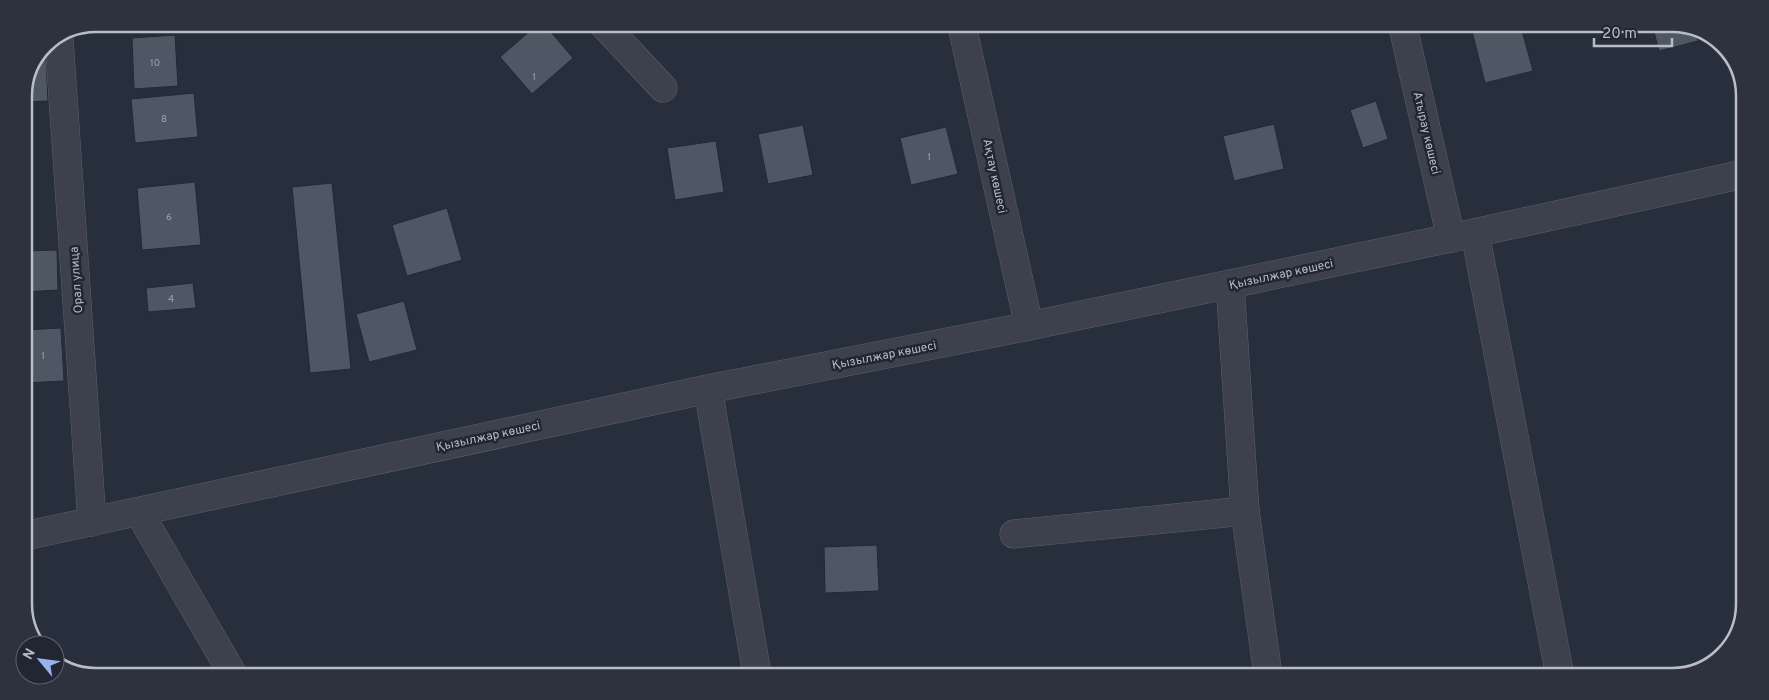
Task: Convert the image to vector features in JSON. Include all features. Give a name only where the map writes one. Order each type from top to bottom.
[{"type":"street","points":[[612,33],[664,88]]},
{"type":"street","name":"Ақтау көшесі","points":[[964,33],[1028,326]]},
{"type":"street","name":"Атырау көшесі","points":[[1405,33],[1463,236],[1558,668]]},
{"type":"street","name":"Орал улица","points":[[59,44],[92,522]]},
{"type":"street","name":"Қызылжар көшесі","points":[[33,534],[708,389],[1028,326],[1463,236],[1736,176]]},
{"type":"street","points":[[1230,284],[1244,511],[1267,668]]},
{"type":"street","points":[[708,389],[756,668]]},
{"type":"street","points":[[1014,534],[1244,511]]},
{"type":"street","points":[[139,512],[229,668]]},
{"type":"building","points":[[528,33],[552,33],[573,58],[532,94],[500,57]]},
{"type":"building","points":[[1472,33],[1523,33],[1533,71],[1485,83]]},
{"type":"building","points":[[1654,33],[1685,34],[1697,37],[1698,41],[1659,51]]},
{"type":"building","points":[[175,35],[178,86],[134,89],[132,38]]},
{"type":"building","points":[[45,58],[48,101],[33,102],[37,72]]},
{"type":"building","points":[[194,93],[198,137],[135,143],[131,99]]},
{"type":"building","points":[[1376,101],[1388,139],[1363,148],[1350,110]]},
{"type":"building","points":[[1274,124],[1284,169],[1234,181],[1223,136]]},
{"type":"building","points":[[803,125],[813,175],[768,184],[758,134]]},
{"type":"building","points":[[946,127],[958,174],[911,185],[900,138]]},
{"type":"building","points":[[716,141],[724,192],[675,200],[667,148]]},
{"type":"building","points":[[195,182],[201,245],[142,250],[137,188]]},
{"type":"building","points":[[332,183],[351,369],[310,373],[292,187]]},
{"type":"building","points":[[447,208],[462,260],[407,276],[392,225]]},
{"type":"building","points":[[57,250],[58,290],[33,291],[33,251]]},
{"type":"building","points":[[193,283],[196,308],[148,312],[146,288]]},
{"type":"building","points":[[404,301],[417,350],[369,362],[356,314]]},
{"type":"building","points":[[61,328],[64,381],[33,383],[33,330]]},
{"type":"building","points":[[877,545],[879,591],[825,593],[824,547]]}]
